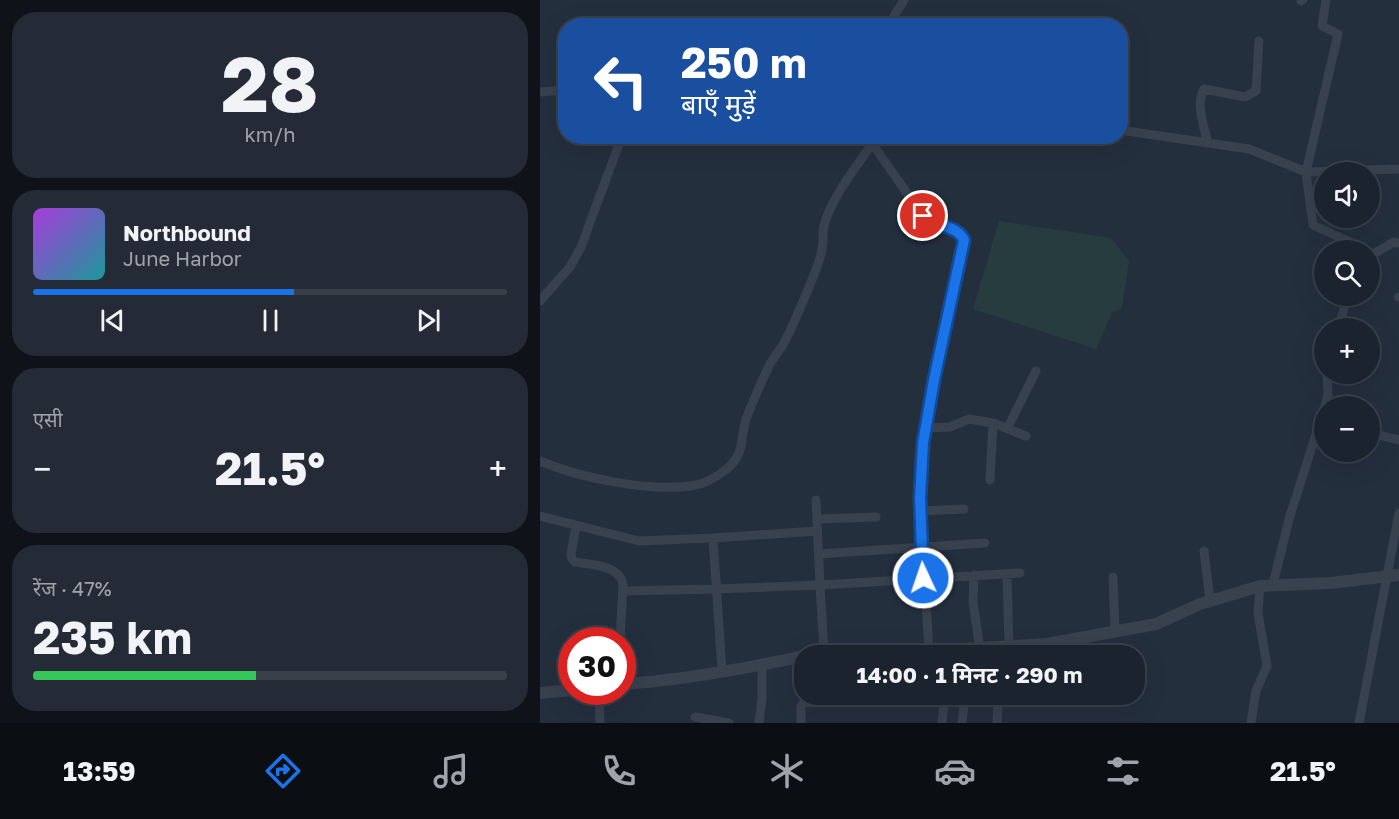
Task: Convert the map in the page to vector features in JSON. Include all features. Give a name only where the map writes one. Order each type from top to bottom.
[{"type":"street","points":[[893,18],[904,0]]},
{"type":"street","points":[[1325,0],[1322,26],[1338,34],[1306,172],[1313,225],[1346,240]]},
{"type":"street","points":[[1208,143],[1201,119],[1201,94],[1204,89],[1211,89],[1245,97],[1256,91],[1259,41]]},
{"type":"street","points":[[540,92],[558,91]]},
{"type":"street","points":[[1128,131],[1248,148],[1306,172],[1399,169]]},
{"type":"street","points":[[540,301],[570,267],[581,247],[619,144]]},
{"type":"street","points":[[540,461],[559,469],[588,476],[634,484],[668,486],[697,485],[715,478],[730,466],[739,454],[742,445],[746,417],[771,363],[787,339],[810,285],[821,256],[824,226],[868,144]]},
{"type":"street","points":[[873,144],[923,216],[929,221],[957,232],[964,240],[934,380],[920,488],[921,547],[929,645]]},
{"type":"street","points":[[1380,250],[1395,242],[1399,243]]},
{"type":"street","points":[[1008,427],[1036,371]]},
{"type":"street","points":[[926,428],[950,427],[969,419],[1008,427],[1026,436]]},
{"type":"street","points":[[990,480],[993,423]]},
{"type":"street","points":[[1380,435],[1399,440]]},
{"type":"street","points":[[1273,584],[1289,519],[1314,448]]},
{"type":"street","points":[[816,500],[824,645]]},
{"type":"street","points":[[920,511],[964,509]]},
{"type":"street","points":[[1359,723],[1393,576],[1399,513]]},
{"type":"street","points":[[540,516],[639,541],[818,531]]},
{"type":"street","points":[[817,519],[876,517]]},
{"type":"street","points":[[576,525],[572,559],[575,562],[619,573],[622,577],[621,627]]},
{"type":"street","points":[[712,538],[722,672]]},
{"type":"street","points":[[819,554],[985,543]]},
{"type":"street","points":[[1204,551],[1210,601]]},
{"type":"street","points":[[623,591],[820,585],[1020,573]]},
{"type":"street","points":[[1007,574],[1009,645]]},
{"type":"street","points":[[974,575],[974,645]]},
{"type":"street","points":[[1028,645],[1047,644],[1156,624],[1210,601],[1260,586],[1330,583],[1393,576]]},
{"type":"street","points":[[1113,577],[1115,632]]},
{"type":"street","points":[[1251,723],[1256,691],[1267,666],[1259,629],[1260,586]]},
{"type":"street","points":[[636,683],[722,672],[794,658]]},
{"type":"street","points":[[759,723],[762,665]]},
{"type":"street","points":[[540,693],[558,691]]},
{"type":"street","points":[[600,705],[600,723]]},
{"type":"street","points":[[801,723],[802,705]]},
{"type":"street","points":[[942,723],[944,705]]},
{"type":"street","points":[[962,723],[964,705]]},
{"type":"street","points":[[997,723],[998,705]]},
{"type":"street","points":[[695,717],[729,723]]},
{"type":"green space","points":[[999,221],[1111,238],[1129,261],[1122,308],[1112,313],[1096,349],[973,309]]},
{"type":"route","points":[[923,216],[929,221],[957,232],[964,240],[923,443],[920,498],[923,578]]}]
